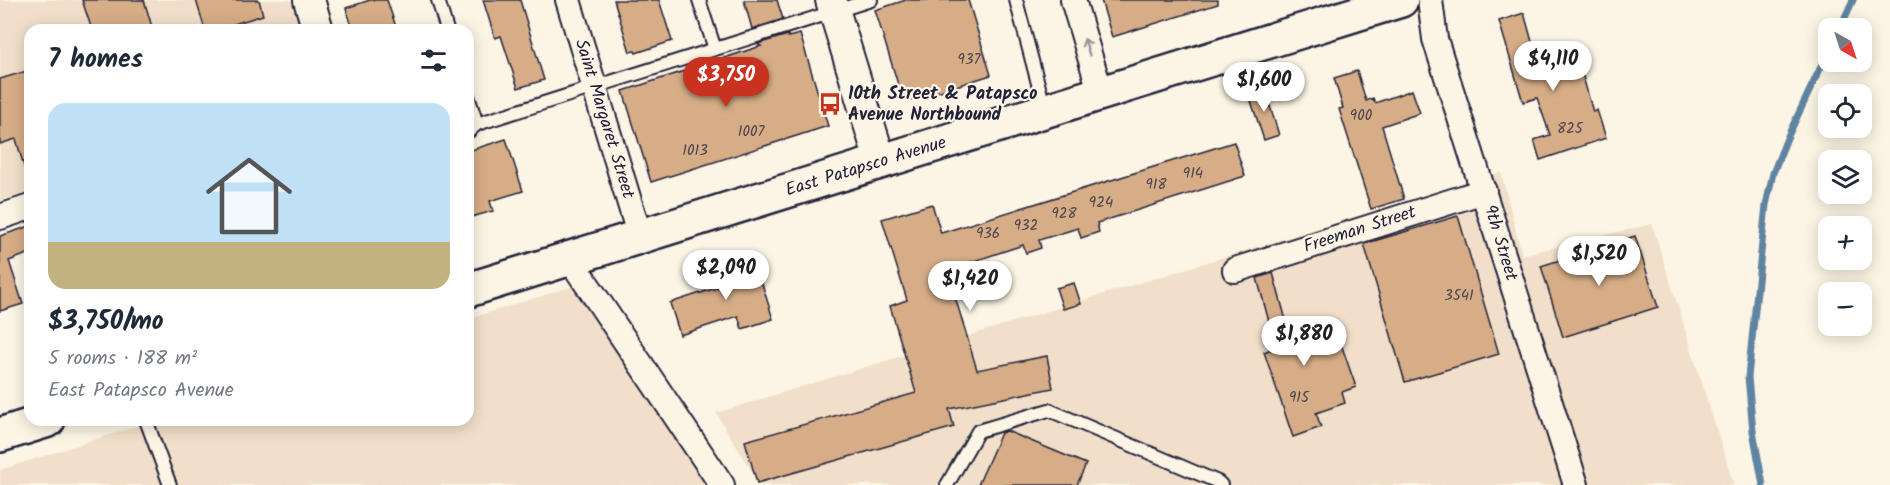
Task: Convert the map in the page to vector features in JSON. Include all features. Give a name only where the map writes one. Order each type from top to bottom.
[{"type":"main road","name":"East Patapsco Avenue","points":[[474,288],[1401,0]]},
{"type":"main road","points":[[0,435],[29,426]]},
{"type":"street","points":[[309,0],[316,24]]},
{"type":"street","name":"Saint Margaret Street","points":[[568,0],[640,237]]},
{"type":"street","points":[[1073,0],[1101,94]]},
{"type":"street","name":"9th Street","points":[[1430,0],[1435,39],[1576,485]]},
{"type":"street","points":[[833,6],[881,162]]},
{"type":"street","name":"Freeman Street","points":[[1235,270],[1484,191]]},
{"type":"street","points":[[0,217],[24,209]]},
{"type":"street","points":[[570,259],[722,485]]},
{"type":"lane","points":[[438,0],[445,24]]},
{"type":"lane","points":[[699,0],[715,49]]},
{"type":"lane","points":[[474,127],[715,49],[833,6],[871,0]]},
{"type":"lane","points":[[1016,0],[1045,111]]},
{"type":"lane","points":[[947,485],[978,431],[1049,410],[1221,485]]},
{"type":"lane","points":[[148,426],[170,485]]},
{"type":"shaded area","points":[[0,0],[291,0],[299,24],[24,24],[24,194],[0,201]]},
{"type":"shaded area","points":[[1501,172],[1522,255],[1652,224],[1734,485],[760,485],[716,413]]},
{"type":"shaded area","points":[[573,286],[709,485],[0,485],[0,470],[137,426],[474,426],[474,317]]},
{"type":"building","points":[[82,0],[144,0],[151,24],[90,24]]},
{"type":"building","points":[[196,0],[259,0],[263,15],[234,24],[203,24]]},
{"type":"building","points":[[370,0],[387,0],[395,24],[351,24],[346,8]]},
{"type":"building","points":[[483,0],[520,0],[544,80],[518,88],[501,36],[495,38]]},
{"type":"building","points":[[614,0],[659,0],[672,41],[636,53],[635,51],[630,52]]},
{"type":"building","points":[[744,0],[777,0],[783,19],[752,29]]},
{"type":"building","points":[[906,0],[968,0],[991,75],[912,100],[901,94],[875,10]]},
{"type":"building","points":[[1101,0],[1218,0],[1218,4],[1112,37]]},
{"type":"building","points":[[1524,13],[1538,63],[1576,52],[1593,112],[1597,110],[1606,138],[1540,160],[1534,140],[1550,135],[1537,98],[1523,102],[1499,21]]},
{"type":"building","points":[[800,34],[828,126],[651,182],[623,91],[761,46],[757,44]]},
{"type":"building","points":[[1357,71],[1366,101],[1373,98],[1375,103],[1412,90],[1420,113],[1382,126],[1404,199],[1371,209],[1339,109],[1343,108],[1334,78]]},
{"type":"building","points":[[24,72],[24,167],[16,139],[0,144],[0,79]]},
{"type":"building","points":[[1264,87],[1279,135],[1264,140],[1248,92]]},
{"type":"building","points":[[506,139],[523,191],[490,201],[493,211],[474,216],[474,149]]},
{"type":"building","points":[[1234,142],[1245,176],[1097,223],[1099,232],[1081,238],[1078,228],[1039,240],[1041,248],[1026,253],[1023,245],[947,270],[977,370],[1047,356],[1053,388],[949,409],[954,427],[757,483],[745,441],[916,393],[890,306],[907,300],[882,219],[932,204],[941,233]]},
{"type":"building","points":[[1458,216],[1499,354],[1405,382],[1364,244]]},
{"type":"building","points":[[24,228],[24,255],[9,261],[23,304],[0,311],[0,236]]},
{"type":"building","points":[[1635,236],[1658,307],[1563,337],[1541,266]]},
{"type":"building","points":[[754,258],[773,319],[742,329],[738,316],[680,335],[670,303],[728,284],[723,267]]},
{"type":"building","points":[[1273,273],[1292,342],[1335,327],[1356,387],[1342,392],[1345,403],[1316,413],[1321,427],[1293,437],[1264,352],[1276,347],[1257,278]]},
{"type":"building","points":[[1074,283],[1081,304],[1063,309],[1056,288]]},
{"type":"building","points":[[1007,431],[1086,464],[1077,485],[978,485],[1001,433]]},
{"type":"waterway","points":[[1845,18],[1853,0]]},
{"type":"waterway","points":[[1763,485],[1753,431],[1748,377],[1766,205],[1773,173],[1818,72]]},
{"type":"place","name":"10th Street & Patapsco Avenue Northbound","points":[[830,104]]}]
